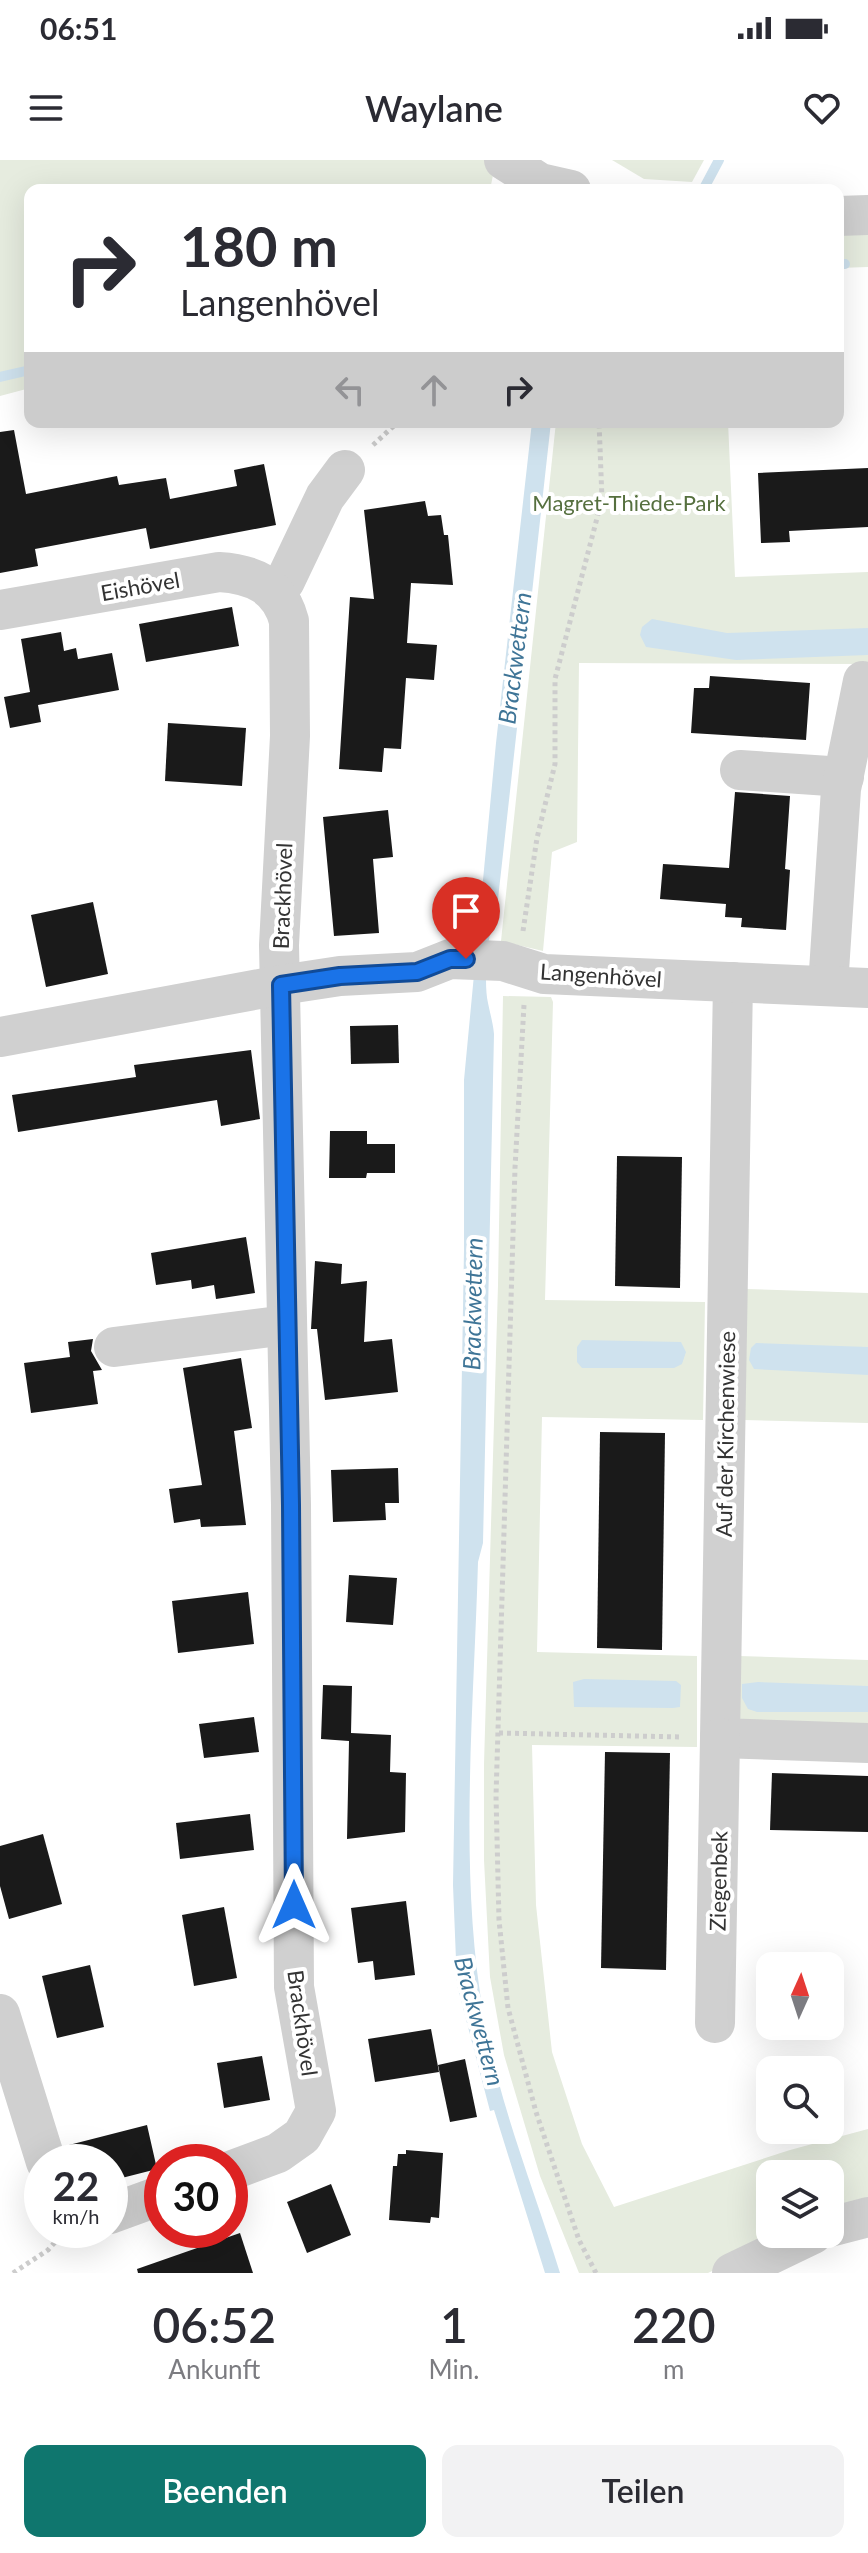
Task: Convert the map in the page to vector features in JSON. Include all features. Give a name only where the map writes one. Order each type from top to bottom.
[{"type":"street","points":[[504,160],[548,178]]},
{"type":"street","points":[[844,216],[868,215]]},
{"type":"street","points":[[276,592],[285,581],[325,497],[345,470]]},
{"type":"street","name":"Eishövel","points":[[0,610],[219,572],[249,577],[276,592]]},
{"type":"street","name":"Brackhövel","points":[[248,2164],[278,2153],[302,2136],[316,2111],[294,1987],[292,1521],[279,945],[291,663],[289,621],[276,592]]},
{"type":"street","points":[[828,986],[844,777],[863,681]]},
{"type":"street","points":[[740,770],[844,777]]},
{"type":"street","name":"Langenhövel","points":[[0,1037],[281,985],[340,976],[417,972],[450,959],[498,963],[544,974],[868,988]]},
{"type":"street","name":"Auf der Kirchenwiese","points":[[720,1738],[733,982]]},
{"type":"street","points":[[114,1347],[287,1325]]},
{"type":"street","points":[[720,1738],[868,1743]]},
{"type":"street","name":"Ziegenbek","points":[[715,2023],[720,1738]]},
{"type":"street","points":[[0,2014],[40,2144]]},
{"type":"street","points":[[844,2223],[868,2217]]},
{"type":"street","points":[[732,2273],[784,2248]]},
{"type":"path","points":[[596,2273],[579,2240],[536,2112],[508,2008],[499,1920],[496,1796],[515,1183],[498,963],[520,946],[537,838],[555,764],[555,679],[602,499],[599,428]]},
{"type":"path","points":[[499,1733],[720,1738]]},
{"type":"path","points":[[13,2273],[50,2248]]},
{"type":"green space","points":[[0,160],[496,160],[491,184],[24,184],[24,390],[0,396]]},
{"type":"green space","points":[[612,160],[704,160],[692,182],[644,179]]},
{"type":"green space","points":[[868,224],[868,267],[844,268],[844,226]]},
{"type":"green space","name":"Magret-Thiede-Park","points":[[555,428],[728,428],[735,577],[868,572],[868,664],[579,663],[577,842],[552,852],[543,951],[501,941]]},
{"type":"green space","points":[[503,996],[551,997],[545,1300],[705,1302],[703,1420],[542,1417],[537,1652],[697,1656],[697,1747],[532,1745],[536,1905],[552,2052],[582,2144],[614,2207],[756,2161],[756,2248],[760,2248],[708,2273],[579,2273],[540,2176],[504,2055],[490,1977],[484,1860]]},
{"type":"green space","points":[[746,1289],[868,1293],[868,1423],[744,1420]]},
{"type":"green space","points":[[739,1656],[868,1660],[868,1727],[739,1724]]},
{"type":"green space","points":[[868,2129],[868,2205],[844,2211],[844,2160],[759,2160],[812,2144],[844,2144],[844,2135]]},
{"type":"water","name":"Brackwettern","points":[[531,428],[550,428],[497,908],[486,969],[494,1034],[483,1543],[478,1562],[470,1849],[476,1962],[491,2050],[508,2114],[560,2273],[545,2273],[494,2110],[490,2111],[457,1985],[453,1885],[464,1080],[496,743]]},
{"type":"water","points":[[652,619],[727,633],[868,628],[868,655],[736,660],[646,647],[640,635],[642,627]]},
{"type":"water","points":[[582,1340],[681,1342],[686,1352],[682,1364],[674,1368],[582,1368],[577,1362],[577,1347]]},
{"type":"water","points":[[756,1343],[868,1347],[868,1375],[754,1369],[749,1360],[751,1348]]},
{"type":"water","points":[[584,1679],[676,1681],[681,1685],[680,1707],[574,1707],[573,1682]]},
{"type":"water","points":[[742,1684],[868,1686],[868,1712],[757,1712],[748,1709],[742,1698]]},
{"type":"building","points":[[14,430],[26,494],[117,476],[119,485],[166,478],[170,499],[237,486],[234,470],[264,464],[276,525],[150,549],[146,528],[35,549],[38,566],[0,573],[0,432]]},
{"type":"building","points":[[868,468],[868,527],[789,531],[790,542],[761,543],[758,473]]},
{"type":"building","points":[[425,501],[428,516],[441,515],[444,535],[448,535],[453,585],[411,583],[407,643],[437,645],[434,680],[406,678],[401,749],[384,748],[382,772],[339,769],[350,597],[374,599],[364,510]]},
{"type":"building","points":[[232,607],[239,646],[146,662],[139,624]]},
{"type":"building","points":[[61,632],[64,651],[76,648],[78,659],[112,653],[119,690],[38,705],[41,722],[10,728],[4,697],[30,692],[21,639]]},
{"type":"building","points":[[710,676],[810,683],[806,740],[691,733],[694,688],[709,688]]},
{"type":"building","points":[[168,723],[246,728],[242,786],[165,781]]},
{"type":"building","points":[[735,792],[790,796],[785,869],[790,870],[786,930],[741,927],[742,918],[725,917],[726,904],[660,899],[663,864],[729,868]]},
{"type":"building","points":[[388,810],[393,857],[373,859],[379,933],[334,936],[323,817]]},
{"type":"building","points":[[93,902],[108,974],[46,987],[31,915]]},
{"type":"building","points":[[398,1025],[399,1063],[351,1064],[350,1026]]},
{"type":"building","points":[[251,1050],[260,1119],[221,1126],[217,1100],[18,1132],[12,1095],[136,1077],[134,1065]]},
{"type":"building","points":[[330,1131],[367,1131],[367,1144],[395,1144],[395,1173],[367,1173],[366,1178],[329,1178]]},
{"type":"building","points":[[617,1156],[682,1157],[680,1288],[615,1286]]},
{"type":"building","points":[[246,1237],[255,1293],[216,1299],[214,1285],[192,1289],[191,1280],[156,1285],[151,1253]]},
{"type":"building","points":[[315,1261],[342,1264],[341,1284],[367,1281],[364,1342],[392,1339],[398,1392],[325,1400],[317,1329],[311,1329]]},
{"type":"building","points":[[93,1339],[91,1351],[102,1370],[93,1371],[98,1404],[31,1413],[24,1363],[70,1357],[68,1342]]},
{"type":"building","points":[[241,1358],[252,1428],[234,1431],[246,1525],[201,1527],[200,1519],[174,1523],[169,1489],[202,1485],[183,1368]]},
{"type":"building","points":[[600,1432],[665,1433],[662,1650],[597,1648]]},
{"type":"building","points":[[398,1468],[399,1503],[385,1503],[386,1520],[333,1522],[331,1470]]},
{"type":"building","points":[[349,1575],[397,1578],[393,1625],[346,1622]]},
{"type":"building","points":[[248,1592],[254,1644],[178,1653],[172,1601]]},
{"type":"building","points":[[323,1685],[352,1686],[351,1733],[391,1735],[390,1772],[406,1773],[405,1832],[347,1839],[349,1741],[321,1739]]},
{"type":"building","points":[[254,1717],[259,1752],[204,1758],[199,1724]]},
{"type":"building","points":[[605,1752],[670,1753],[666,1970],[601,1968]]},
{"type":"building","points":[[772,1773],[868,1776],[868,1832],[770,1830]]},
{"type":"building","points":[[250,1814],[254,1850],[180,1859],[176,1823]]},
{"type":"building","points":[[43,1834],[62,1904],[9,1919],[0,1886],[0,1846]]},
{"type":"building","points":[[406,1901],[415,1975],[375,1980],[373,1961],[358,1963],[351,1908]]},
{"type":"building","points":[[224,1907],[237,1978],[194,1986],[182,1915]]},
{"type":"building","points":[[90,1965],[104,2027],[57,2038],[42,1976]]},
{"type":"building","points":[[431,2029],[439,2072],[375,2082],[368,2039]]},
{"type":"building","points":[[262,2056],[270,2100],[224,2108],[217,2063]]},
{"type":"building","points":[[465,2059],[477,2117],[450,2122],[438,2065]]},
{"type":"building","points":[[147,2125],[151,2144],[144,2144],[144,2172],[128,2176],[128,2144],[73,2144]]},
{"type":"building","points":[[406,2150],[443,2153],[439,2218],[431,2217],[430,2223],[389,2220],[393,2166],[397,2166],[398,2154],[406,2154]]},
{"type":"building","points":[[331,2184],[351,2235],[307,2253],[287,2202]]},
{"type":"building","points":[[197,2248],[245,2248],[253,2273],[138,2273],[137,2269]]},
{"type":"waterway","points":[[706,184],[719,160]]},
{"type":"waterway","points":[[0,377],[24,371]]},
{"type":"route","points":[[294,1905],[291,1505],[281,985],[340,976],[417,972],[450,959],[466,959]]}]
